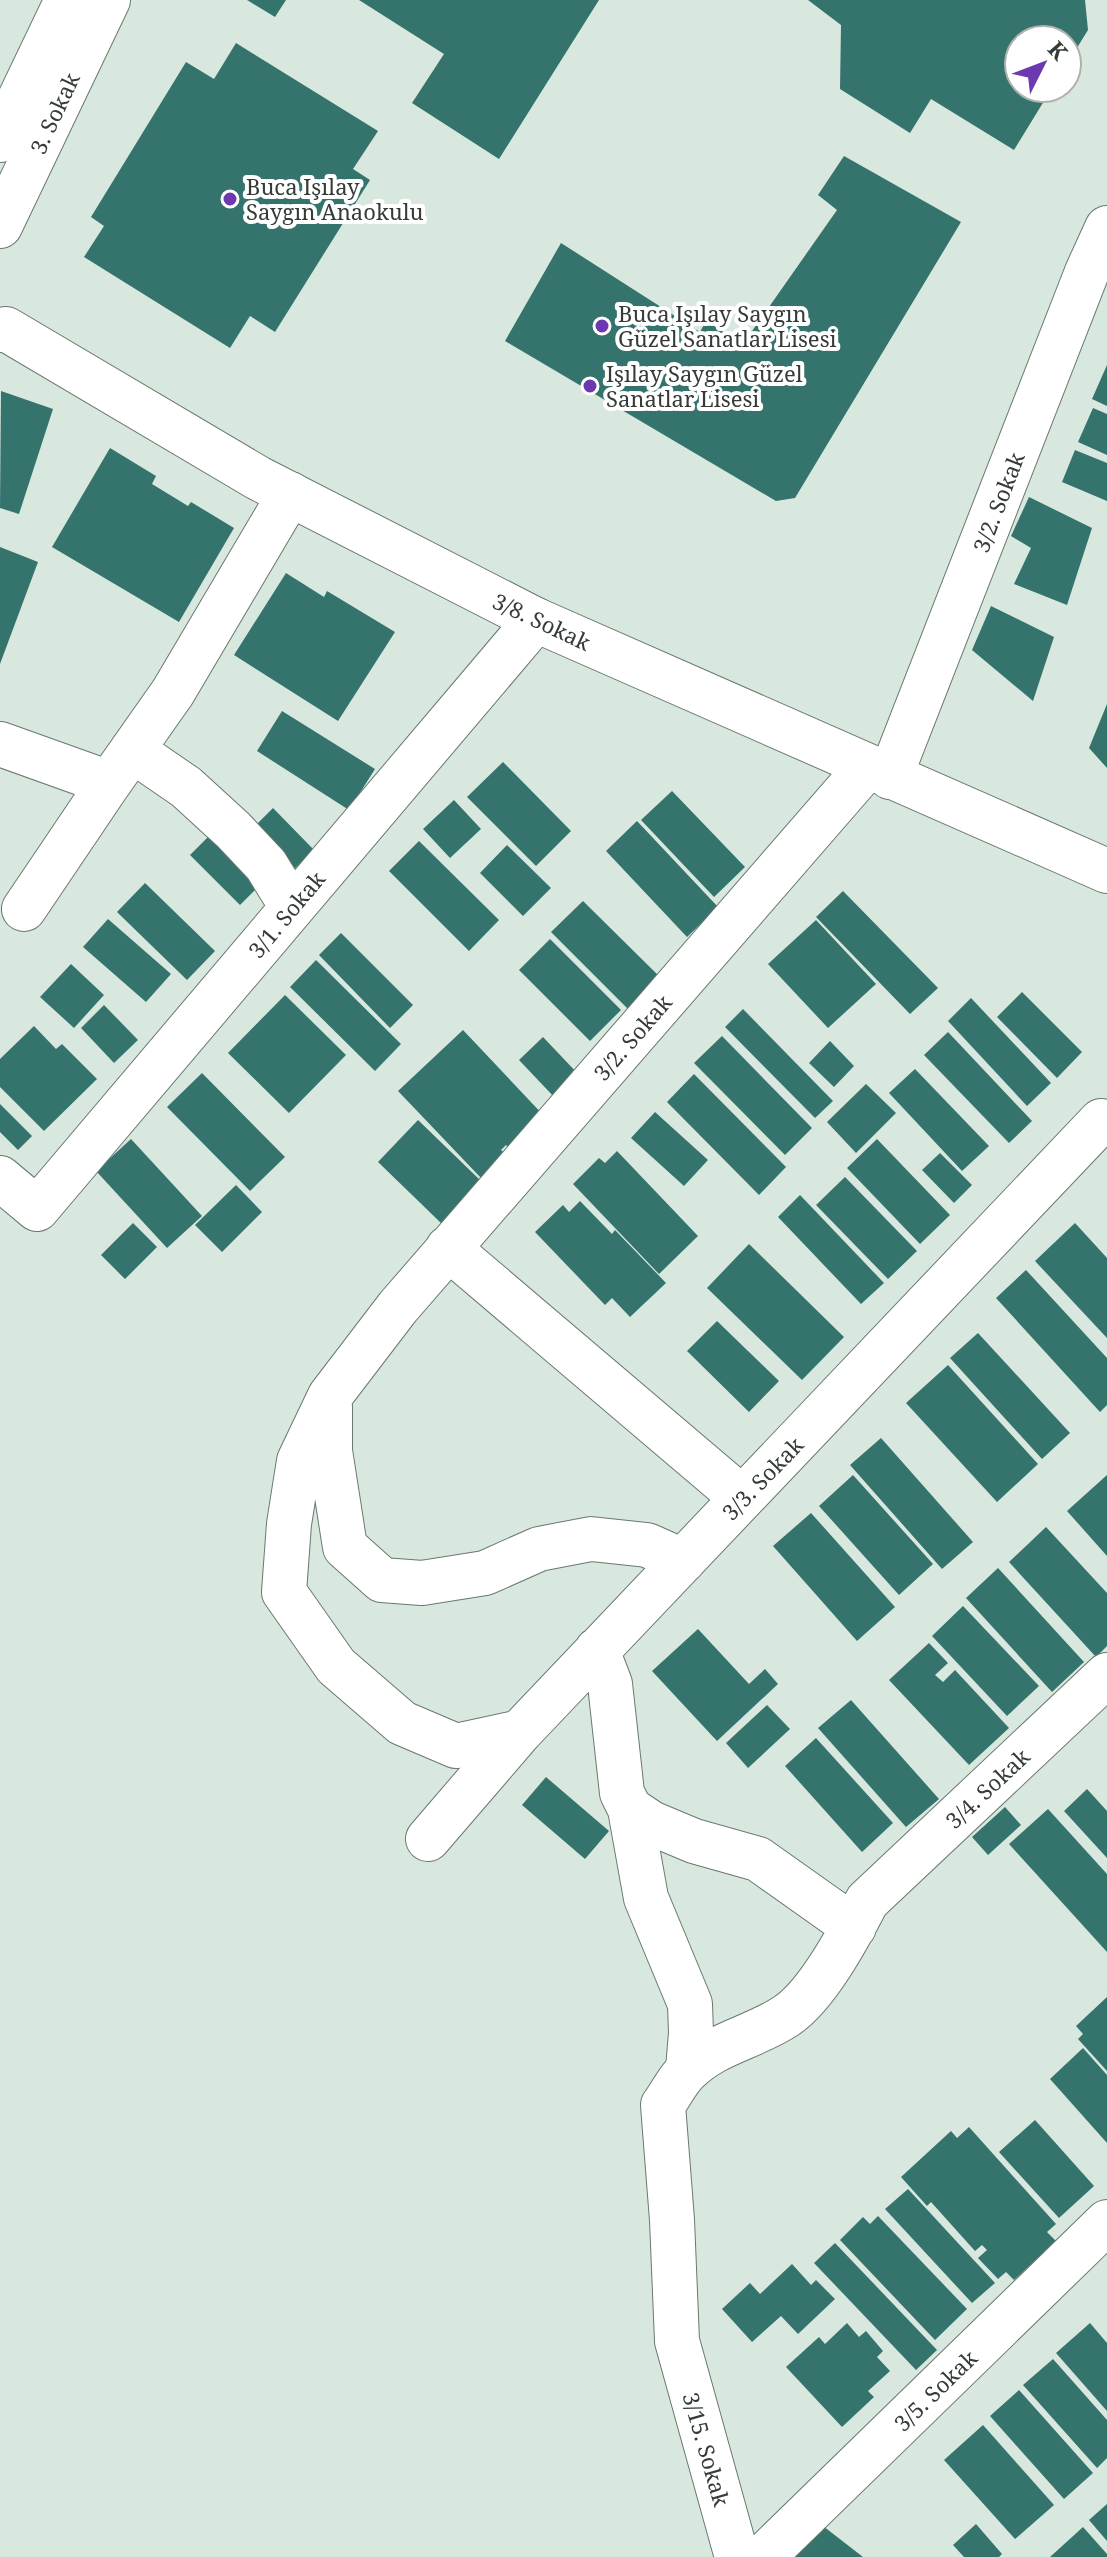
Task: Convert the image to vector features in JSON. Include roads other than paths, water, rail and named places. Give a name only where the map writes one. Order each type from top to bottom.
[{"type":"street","name":"3. Sokak","points":[[0,140],[67,0]]},
{"type":"street","name":"3. Sokak","points":[[0,226],[108,0]]},
{"type":"street","name":"3/2. Sokak","points":[[520,1732],[456,1746],[402,1723],[336,1666],[284,1592],[289,1524],[299,1461],[330,1396],[398,1307],[878,772],[1097,274],[1107,228]]},
{"type":"street","name":"3/8. Sokak","points":[[0,330],[6,329],[258,478],[536,620],[1107,871]]},
{"type":"street","points":[[24,909],[173,692],[290,494]]},
{"type":"street","name":"3/1. Sokak","points":[[0,1178],[37,1209],[536,620]]},
{"type":"street","points":[[0,744],[121,767],[186,787],[266,865],[292,907]]},
{"type":"street","name":"3/3. Sokak","points":[[428,1839],[520,1732],[597,1650],[1105,1121]]},
{"type":"street","points":[[448,1248],[742,1498]]},
{"type":"street","points":[[330,1396],[330,1451],[345,1547],[382,1580],[422,1583],[485,1573],[539,1549],[591,1539],[647,1545],[683,1561]]},
{"type":"street","points":[[597,1650],[610,1684],[622,1793],[630,1809],[646,1898],[690,2004],[688,2069]]},
{"type":"street","name":"3/4. Sokak","points":[[688,2069],[719,2048],[785,2017],[806,1999],[861,1914],[1107,1675]]},
{"type":"street","points":[[630,1809],[651,1823],[694,1841],[758,1859],[861,1914]]},
{"type":"street","name":"3/15. Sokak","points":[[688,2069],[663,2105],[677,2341],[737,2557]]},
{"type":"street","name":"3/5. Sokak","points":[[763,2557],[1107,2222]]},
{"type":"place","name":"Buca Işılay Saygın Anaokulu","points":[[230,199]]},
{"type":"place","name":"Buca Işılay Saygın Güzel Sanatlar Lisesi","points":[[602,326]]},
{"type":"place","name":"Işılay Saygın Güzel Sanatlar Lisesi","points":[[590,386]]}]
